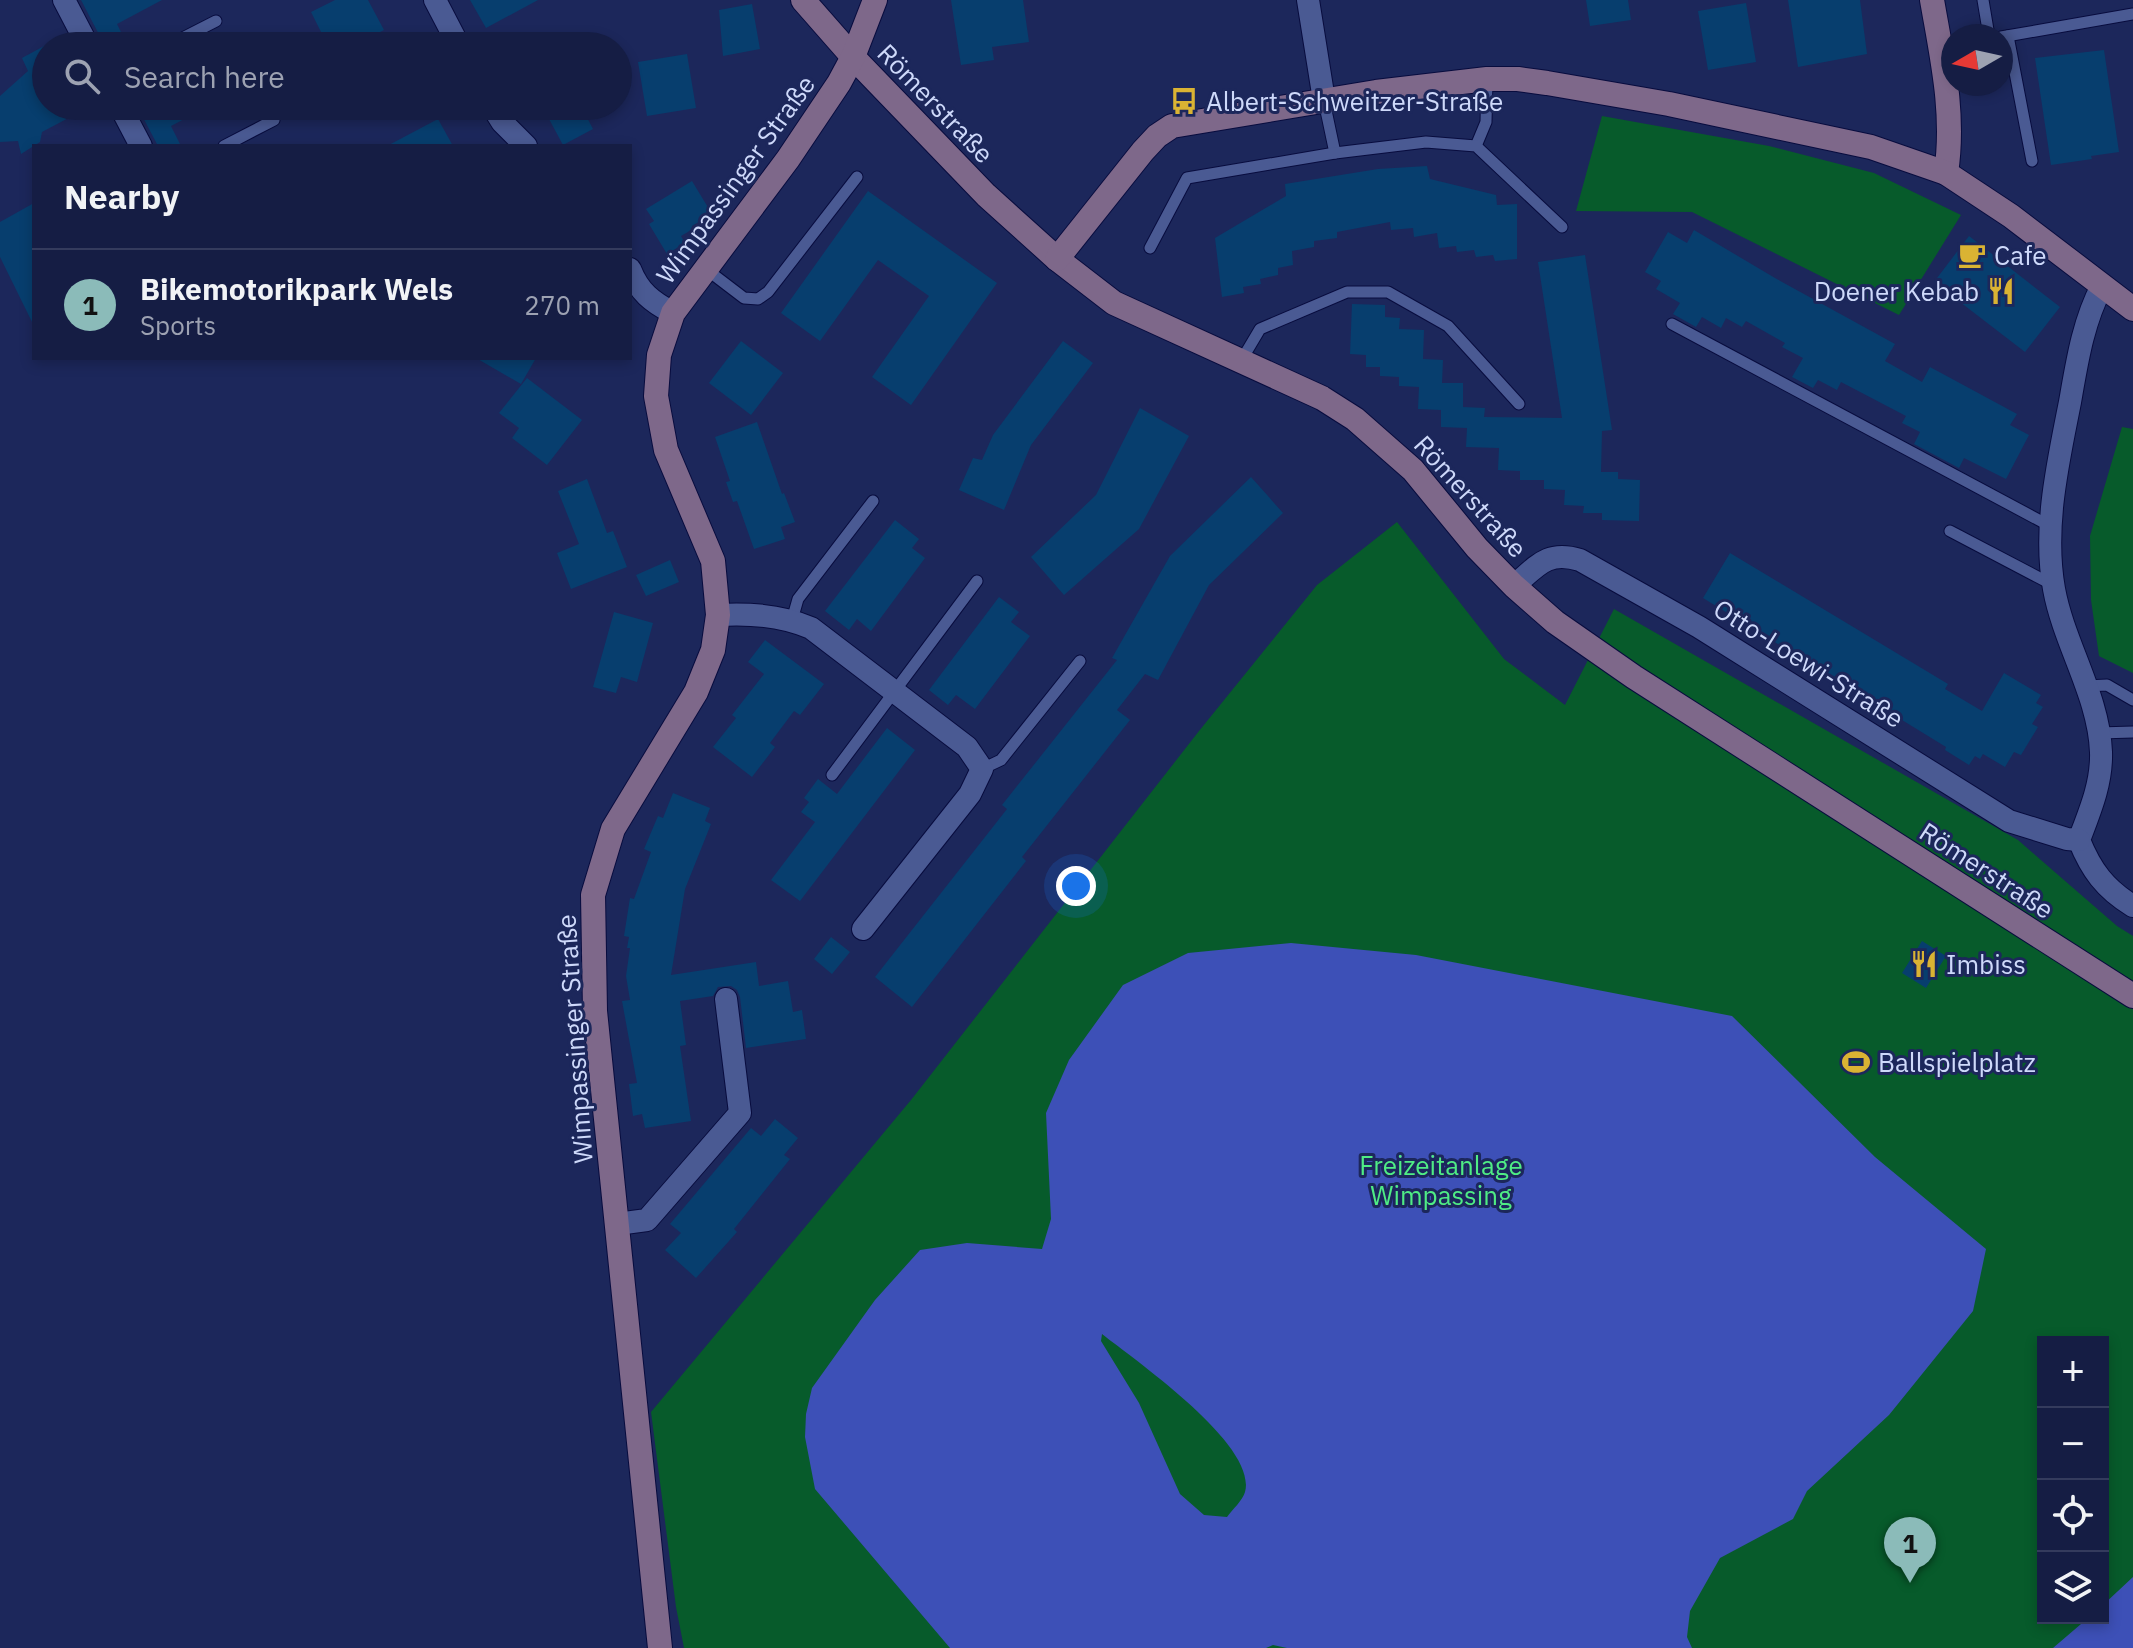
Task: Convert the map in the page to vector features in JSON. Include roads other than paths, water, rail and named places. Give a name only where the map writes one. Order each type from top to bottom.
[{"type":"street","points":[[64,0],[81,32]]},
{"type":"street","points":[[435,0],[452,32]]},
{"type":"street","name":"Römerstraße","points":[[803,0],[853,57],[986,195],[1057,259],[1114,303],[1322,398],[1355,419],[1386,443],[1413,470],[1477,548],[1555,622],[1634,677],[2133,996]]},
{"type":"street","name":"Wimpassinger Straße","points":[[660,1648],[595,1011],[593,895],[613,829],[696,692],[713,650],[718,615],[713,561],[666,450],[656,396],[659,355],[673,313],[788,159],[839,83],[853,57],[875,0]]},
{"type":"street","points":[[1308,0],[1324,100]]},
{"type":"street","points":[[1932,0],[1941,30]]},
{"type":"street","points":[[1057,259],[1143,151],[1172,126],[1423,85],[1518,79],[1715,113],[1871,147],[1946,173],[2011,216],[2133,309]]},
{"type":"street","points":[[1946,173],[1951,127],[1949,96]]},
{"type":"street","points":[[127,120],[140,144]]},
{"type":"street","points":[[501,120],[524,144]]},
{"type":"street","points":[[2102,286],[2083,331],[2050,526],[2053,586],[2063,629],[2099,733],[2101,755],[2097,789],[2079,840],[2100,880],[2115,895],[2133,906]]},
{"type":"street","points":[[636,294],[673,313]]},
{"type":"street","name":"Otto-Loewi-Straße","points":[[1514,586],[1543,560],[1566,556],[1580,560],[1699,627],[2009,821],[2079,840]]},
{"type":"street","points":[[718,615],[759,615],[792,620],[811,628],[967,747],[982,769],[970,794],[863,929]]},
{"type":"street","points":[[617,1224],[647,1220],[740,1113],[726,999]]},
{"type":"lane","points":[[1983,0],[1987,24]]},
{"type":"lane","points":[[2013,35],[2133,14]]},
{"type":"lane","points":[[194,32],[216,21]]},
{"type":"lane","points":[[2013,73],[2032,161]]},
{"type":"lane","points":[[1476,146],[1486,122],[1487,79]]},
{"type":"lane","points":[[1324,100],[1335,153]]},
{"type":"lane","points":[[228,144],[274,120]]},
{"type":"lane","points":[[1150,248],[1187,178],[1335,153],[1426,142],[1476,146],[1562,227]]},
{"type":"lane","points":[[705,269],[744,298],[758,299],[768,292],[857,177]]},
{"type":"lane","points":[[1240,362],[1260,329],[1347,292],[1388,292],[1448,326],[1519,404]]},
{"type":"lane","points":[[1672,324],[2050,526]]},
{"type":"lane","points":[[792,620],[798,599],[873,501]]},
{"type":"lane","points":[[1950,531],[2053,586]]},
{"type":"lane","points":[[832,775],[977,581]]},
{"type":"lane","points":[[982,769],[1001,760],[1080,661]]},
{"type":"lane","points":[[2085,686],[2107,685],[2133,700]]},
{"type":"lane","points":[[2099,733],[2133,732]]},
{"type":"place","name":"Albert-Schweitzer-Straße","points":[[1184,101]]},
{"type":"place","name":"Cafe","points":[[1972,255]]},
{"type":"place","name":"Doener Kebab","points":[[2001,291]]},
{"type":"place","name":"Imbiss","points":[[1924,964]]},
{"type":"place","name":"Ballspielplatz","points":[[1856,1062]]},
{"type":"place","name":"Bikemotorikpark Wels","points":[[1910,1583]]},
{"type":"park label","name":"Freizeitanlage Wimpassing","points":[[1441,1180]]}]
